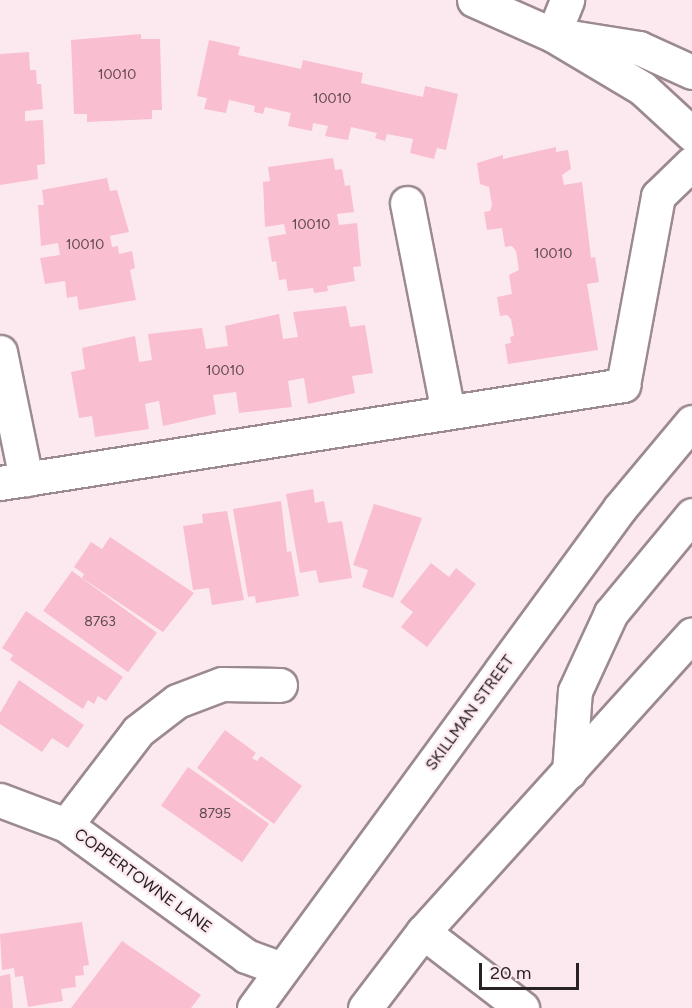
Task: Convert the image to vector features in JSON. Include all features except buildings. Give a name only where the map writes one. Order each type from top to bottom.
[{"type":"main road","points":[[474,0],[553,35],[642,88],[692,134]]},
{"type":"main road","points":[[553,35],[567,0]]},
{"type":"main road","points":[[553,35],[639,48],[692,72]]},
{"type":"main road","points":[[0,352],[13,481],[623,385],[658,196],[692,163]]},
{"type":"main road","points":[[407,203],[448,412]]},
{"type":"main road","name":"SKILLMAN STREET","points":[[254,1008],[620,508],[692,422]]},
{"type":"main road","points":[[569,772],[575,691],[611,613],[692,515]]},
{"type":"main road","points":[[365,1008],[423,932],[692,634]]},
{"type":"main road","points":[[66,825],[138,731],[177,701],[222,684],[280,685]]},
{"type":"main road","name":"COPPERTOWNE LANE","points":[[0,800],[66,825],[246,956],[282,969]]},
{"type":"main road","points":[[423,932],[515,1006]]}]
